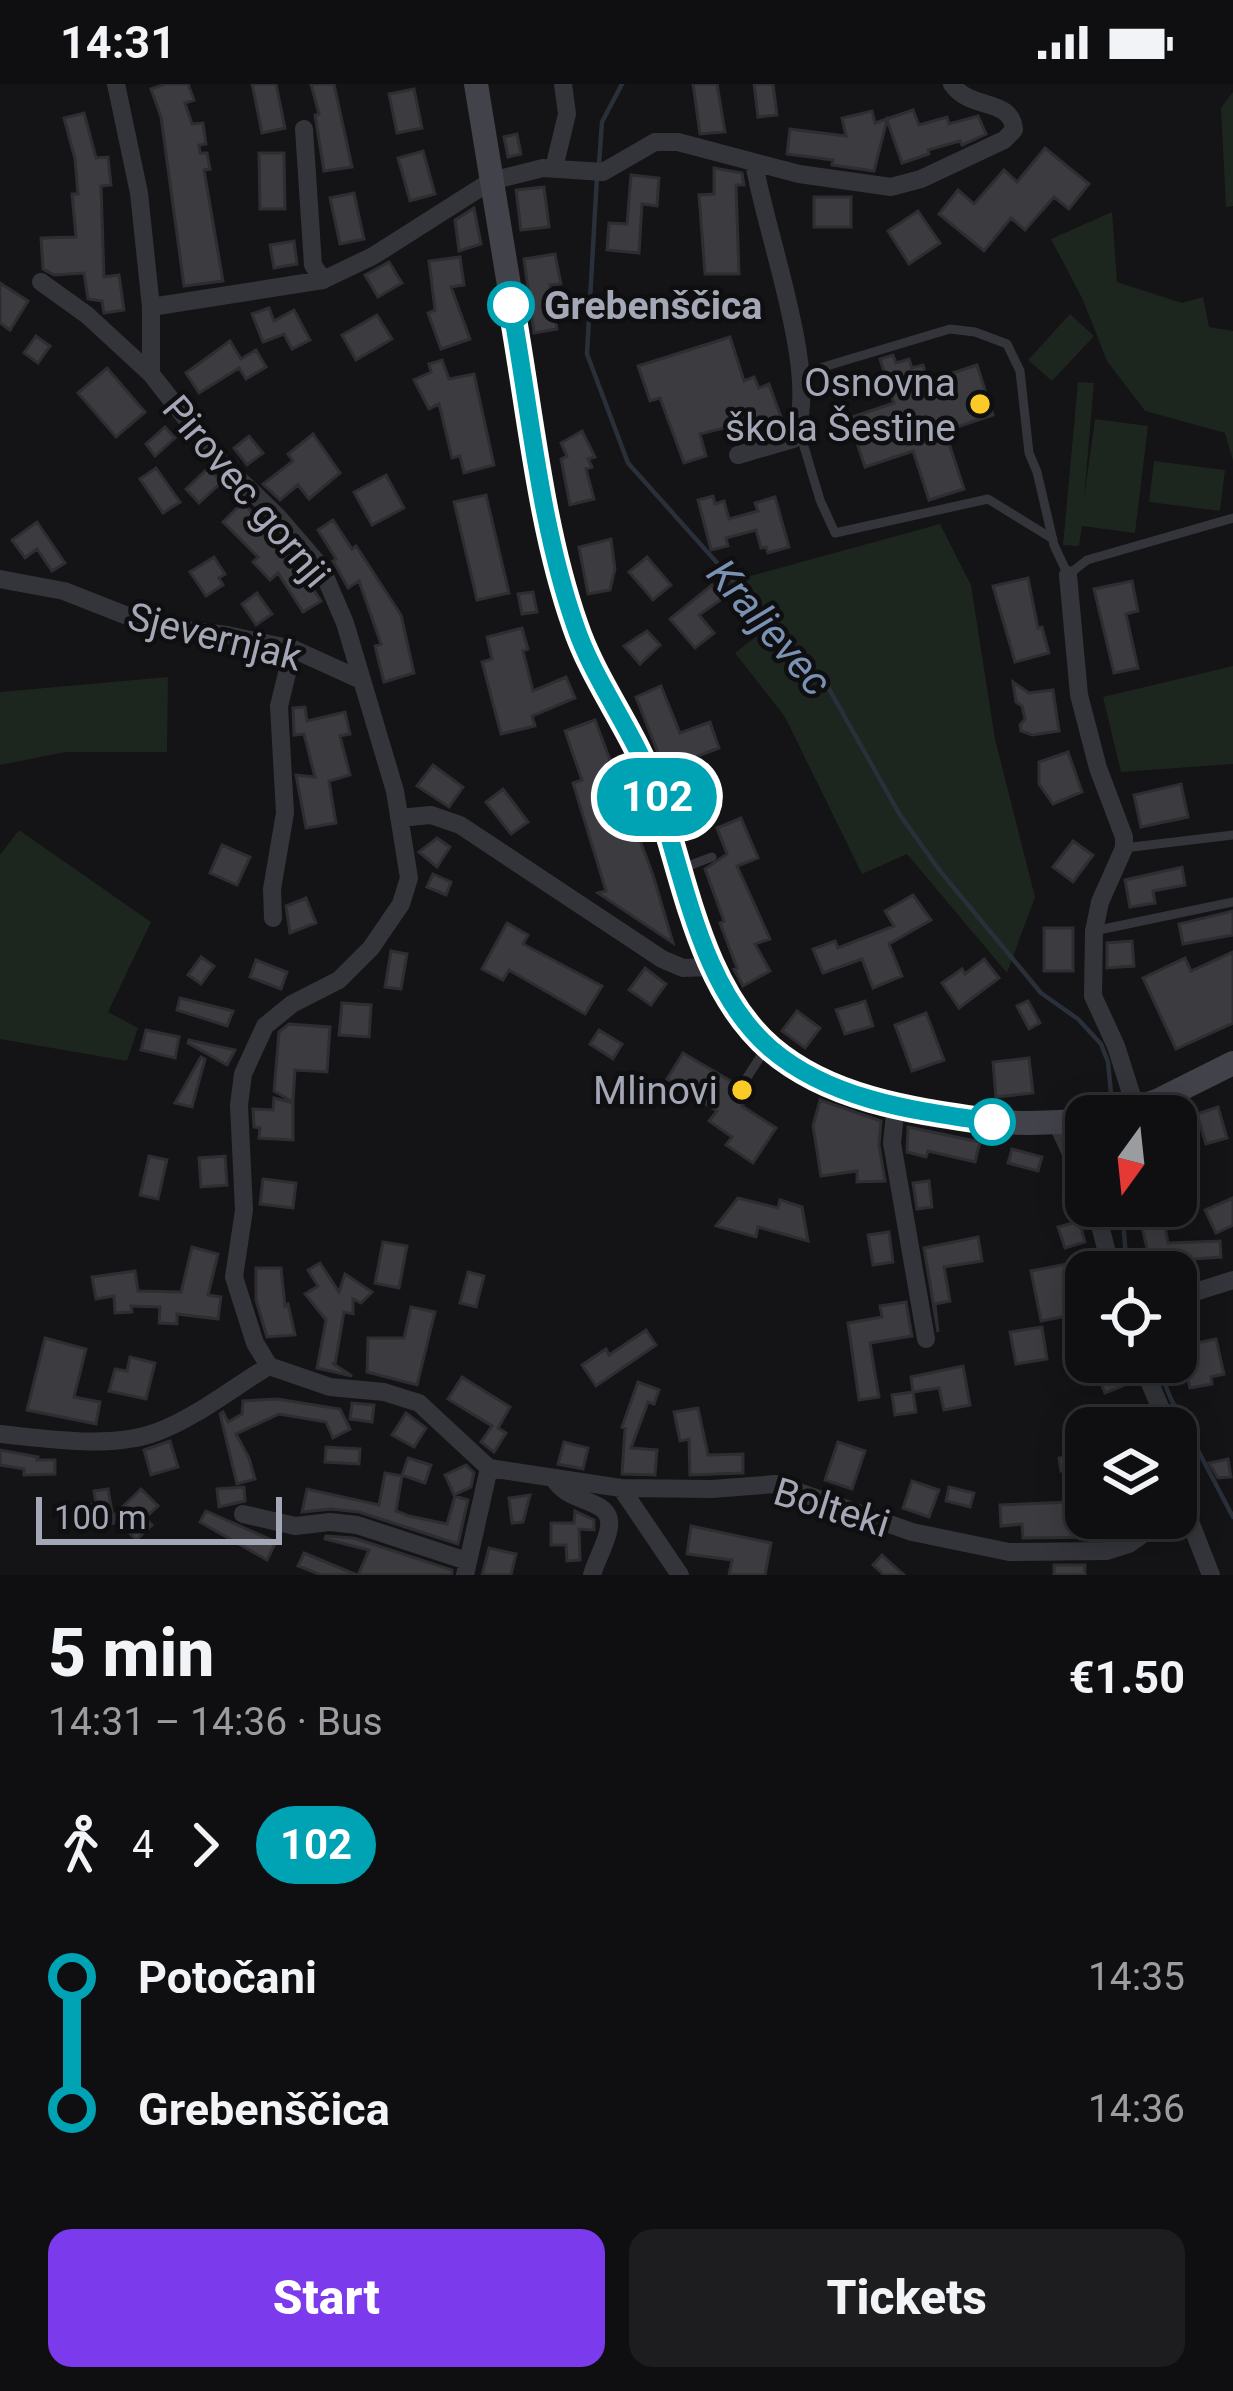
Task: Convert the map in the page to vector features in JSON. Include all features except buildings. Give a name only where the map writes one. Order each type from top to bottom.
[{"type":"main road","points":[[476,84],[547,516],[566,595],[584,648],[643,761],[711,967],[733,1009],[768,1046],[813,1078],[896,1105],[992,1122],[1065,1122]]},
{"type":"main road","points":[[1162,1095],[1233,1063]]},
{"type":"street","name":"Pirovec gornji","points":[[116,84],[133,156],[152,307],[151,374]]},
{"type":"street","points":[[554,168],[567,114],[563,84]]},
{"type":"street","points":[[152,307],[322,280],[373,256],[491,181],[518,171],[554,168],[597,173],[655,142],[799,174],[891,187],[921,179],[1010,135],[1015,124],[1007,112],[968,101],[952,84]]},
{"type":"street","points":[[304,129],[313,265],[322,280]]},
{"type":"street","points":[[738,455],[793,439],[802,413],[800,374],[754,162]]},
{"type":"street","name":"Pirovec gornji","points":[[41,282],[87,315],[151,374],[217,458],[321,567],[345,623],[399,818],[409,878],[394,917],[339,980],[292,1004],[265,1026],[243,1074],[239,1106],[244,1210],[234,1277],[255,1343],[269,1366]]},
{"type":"street","points":[[1068,574],[1079,695],[1124,848],[1100,902],[1094,931],[1093,997],[1116,1046],[1120,1095]]},
{"type":"street","name":"Sjevernjak","points":[[0,579],[64,591],[153,626],[293,649],[359,679]]},
{"type":"street","points":[[273,918],[273,882],[285,813],[279,706],[293,649]]},
{"type":"street","points":[[399,818],[431,814],[460,824],[662,959],[683,968],[711,967]]},
{"type":"street","points":[[896,1105],[895,1160],[926,1339]]},
{"type":"street","points":[[1057,1123],[1065,1140]]},
{"type":"street","points":[[1197,1291],[1233,1280]]},
{"type":"street","points":[[0,1434],[140,1437],[189,1416],[269,1366],[330,1387],[384,1392],[419,1403],[489,1468],[466,1568],[357,1525],[295,1526],[243,1514]]},
{"type":"street","name":"Bolteki","points":[[489,1468],[621,1488],[776,1484],[930,1537],[1028,1553],[1107,1550],[1136,1539]]},
{"type":"street","points":[[554,1479],[565,1493],[601,1506],[608,1515],[608,1530],[592,1575]]},
{"type":"street","points":[[621,1488],[680,1575]]},
{"type":"street","points":[[1194,1539],[1211,1575]]},
{"type":"lane","points":[[800,374],[950,329],[988,335],[1007,344],[1020,371],[1026,443],[1068,574],[1088,560],[1233,518]]},
{"type":"lane","points":[[798,428],[835,533],[988,499],[1053,539]]},
{"type":"lane","points":[[1124,848],[1233,835]]},
{"type":"lane","points":[[680,869],[712,857]]},
{"type":"lane","points":[[1094,931],[1233,902]]},
{"type":"lane","points":[[746,1079],[768,1046]]},
{"type":"shaded area","points":[[1233,92],[1233,206],[1226,207],[1221,108]]},
{"type":"shaded area","points":[[1112,212],[1117,282],[1182,303],[1203,297],[1209,327],[1233,331],[1233,461],[1225,433],[1145,411],[1107,361],[1083,300],[1051,239]]},
{"type":"shaded area","points":[[1070,314],[1094,336],[1052,381],[1028,360]]},
{"type":"shaded area","points":[[1078,382],[1094,383],[1084,498],[1095,419],[1148,426],[1135,533],[1082,526],[1079,546],[1063,545]]},
{"type":"shaded area","points":[[1154,461],[1225,470],[1220,511],[1149,502]]},
{"type":"shaded area","points":[[940,524],[971,585],[995,739],[1035,897],[1007,973],[907,854],[862,874],[785,717],[735,653],[757,636],[717,585]]},
{"type":"shaded area","points":[[1233,666],[1233,764],[1121,772],[1103,697]]},
{"type":"shaded area","points":[[168,677],[167,752],[65,752],[0,765],[0,692]]},
{"type":"shaded area","points":[[19,830],[151,922],[108,1012],[138,1028],[127,1061],[0,1039],[0,855]]},
{"type":"waterway","name":"Kraljevec","points":[[599,164],[602,122],[622,84]]},
{"type":"waterway","name":"Kraljevec","points":[[597,176],[587,354],[628,463],[828,687],[900,815],[940,871],[1041,993],[1078,1019],[1101,1044],[1111,1095]]},
{"type":"waterway","name":"Kraljevec","points":[[1124,1227],[1125,1251]]},
{"type":"waterway","name":"Kraljevec","points":[[1165,1383],[1233,1517]]},
{"type":"bus line","name":"102","points":[[511,305],[547,516],[575,627],[643,761],[711,967],[733,1009],[775,1053],[813,1078],[873,1100],[992,1122]]},
{"type":"place","name":"Grebenščica","points":[[511,305]]},
{"type":"place","name":"Osnovna škola Šestine","points":[[980,404]]},
{"type":"place","name":"Mlinovi","points":[[742,1090]]}]
